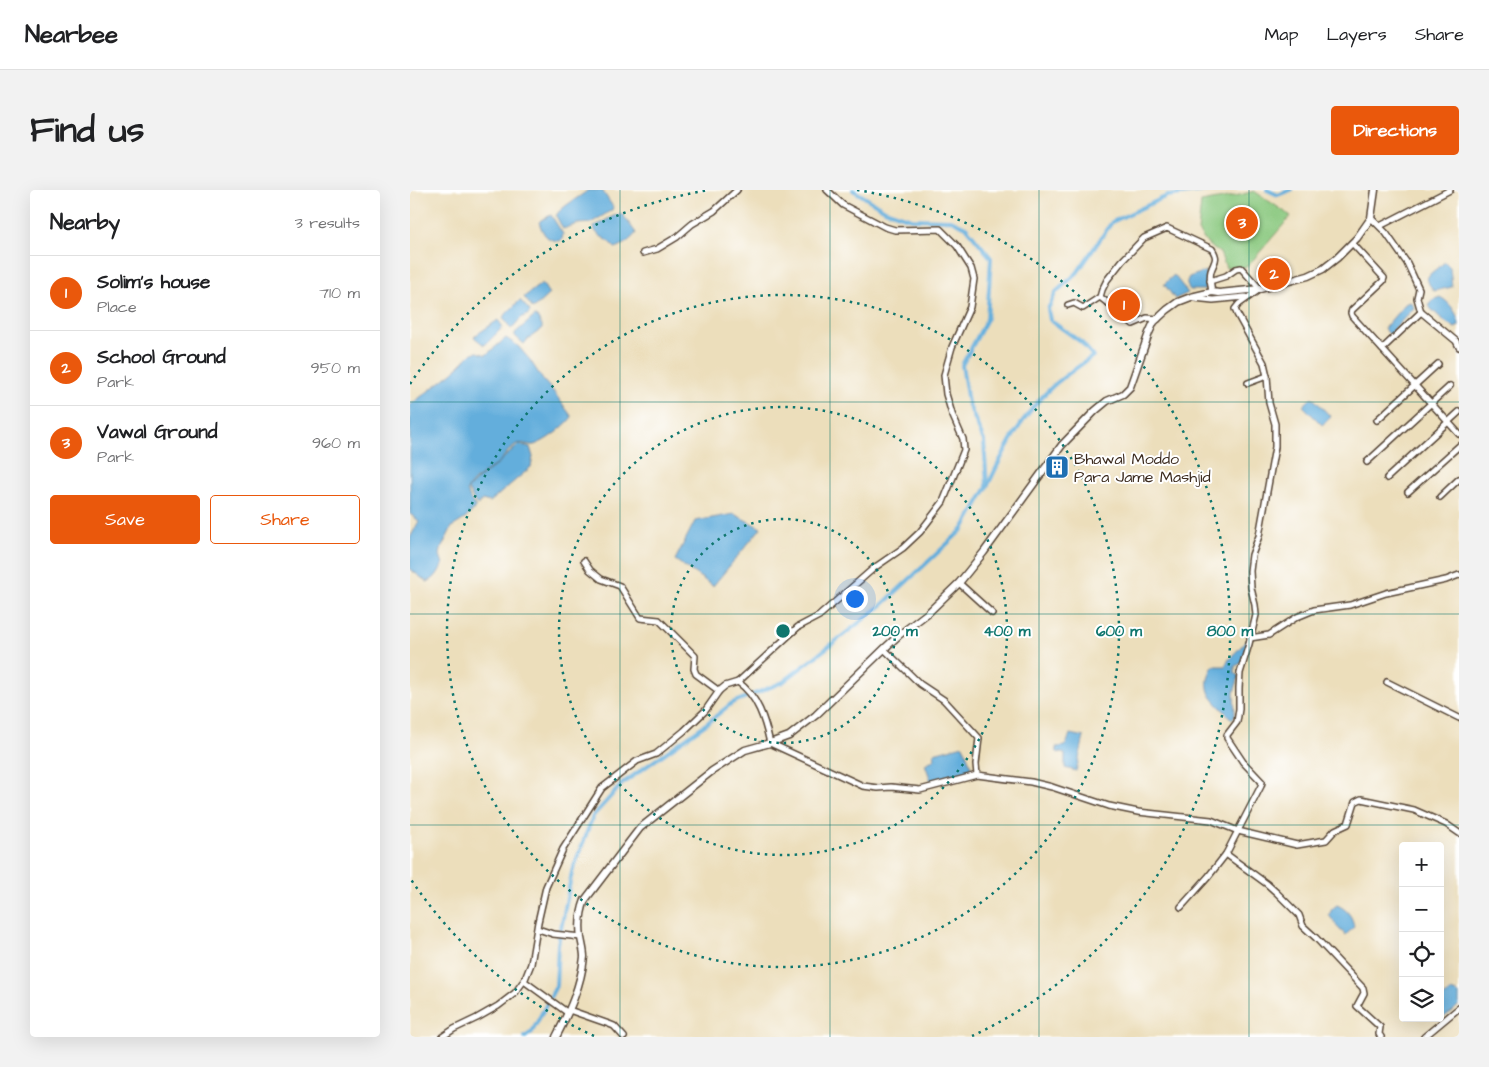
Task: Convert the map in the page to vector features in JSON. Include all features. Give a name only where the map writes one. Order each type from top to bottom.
[{"type":"main road","points":[[556,1037],[569,1012],[582,973],[584,954],[580,915],[585,900],[640,828],[712,771],[745,750],[789,736],[816,715],[899,635],[929,612],[959,583],[1062,445],[1095,411],[1108,401],[1123,394],[1130,387],[1154,322],[1178,302],[1191,297],[1212,292],[1260,289],[1308,276],[1323,269],[1338,258],[1357,238],[1371,218],[1375,190]]},
{"type":"street","points":[[643,253],[657,249],[677,237],[692,224],[714,211],[737,190]]},
{"type":"street","points":[[442,1037],[498,1006],[515,992],[524,981],[531,964],[546,887],[555,865],[602,788],[637,761],[656,754],[705,711],[719,691],[725,686],[738,682],[798,627],[819,616],[874,568],[903,548],[920,532],[943,502],[964,450],[963,439],[946,394],[944,375],[952,347],[970,307],[974,279],[971,268],[949,237],[940,229],[895,230],[885,227],[843,205],[828,190]]},
{"type":"street","points":[[1380,226],[1450,190]]},
{"type":"street","points":[[1371,218],[1380,226],[1407,263],[1419,289],[1417,298],[1421,312],[1456,341],[1459,347]]},
{"type":"street","points":[[1068,305],[1079,304],[1083,308],[1100,298],[1107,280],[1144,238],[1167,228],[1212,249],[1216,260],[1211,271],[1212,292]]},
{"type":"street","points":[[1352,243],[1384,278],[1351,313],[1459,434]]},
{"type":"street","points":[[1181,907],[1226,854],[1262,782],[1243,762],[1227,738],[1227,735],[1237,722],[1240,673],[1256,615],[1250,571],[1252,555],[1259,536],[1275,447],[1274,424],[1269,403],[1264,363],[1235,309],[1260,289],[1243,270],[1236,269],[1226,276],[1210,281]]},
{"type":"street","points":[[1191,297],[1213,300],[1238,299],[1249,296]]},
{"type":"street","points":[[1100,298],[1133,324],[1147,318],[1158,319]]},
{"type":"street","points":[[1382,349],[1421,312]]},
{"type":"street","points":[[1377,420],[1438,364]]},
{"type":"street","points":[[1248,383],[1267,376]]},
{"type":"street","points":[[1367,462],[1450,386]]},
{"type":"street","points":[[1387,478],[1459,412]]},
{"type":"street","points":[[1408,492],[1459,446]]},
{"type":"street","points":[[1440,497],[1459,479]]},
{"type":"street","points":[[584,561],[590,570],[601,579],[620,586],[640,618],[659,620],[695,656],[694,669],[696,674],[719,691]]},
{"type":"street","points":[[1250,638],[1269,634],[1297,617],[1314,610],[1350,605],[1386,593],[1446,580],[1459,575]]},
{"type":"street","points":[[959,583],[992,613]]},
{"type":"street","points":[[884,649],[920,684],[944,700],[979,738],[976,764],[977,775]]},
{"type":"street","points":[[738,682],[749,692],[764,717],[770,743],[864,786],[920,790],[977,775],[1031,782],[1109,806],[1138,812],[1211,820],[1238,831],[1297,845],[1326,840],[1334,830],[1348,824],[1354,802],[1361,800],[1414,810],[1446,824],[1459,833]]},
{"type":"street","points":[[1387,682],[1459,718]]},
{"type":"street","points":[[1226,854],[1277,893],[1298,915],[1302,926],[1316,938],[1363,988],[1364,993],[1357,1006],[1380,1027],[1379,1034],[1381,1037]]},
{"type":"street","points":[[538,929],[553,934],[581,937]]},
{"type":"street","points":[[524,981],[569,1012],[610,1024],[624,1037]]},
{"type":"street","points":[[1424,1037],[1459,1008]]},
{"type":"green space","points":[[1254,191],[1291,216],[1247,267],[1226,268],[1220,253],[1208,245],[1198,231],[1201,202]]},
{"type":"water","points":[[588,190],[602,190],[613,207],[612,210],[591,223],[577,224],[563,229],[556,216]]},
{"type":"water","points":[[620,214],[623,215],[636,233],[632,238],[615,248],[598,234],[594,226]]},
{"type":"water","points":[[551,215],[563,234],[562,239],[559,241],[546,236],[539,222]]},
{"type":"water","points":[[1445,262],[1450,267],[1452,287],[1434,291],[1427,278]]},
{"type":"water","points":[[1206,271],[1205,290],[1190,290],[1187,284],[1189,277]]},
{"type":"water","points":[[1174,275],[1188,293],[1175,299],[1164,284]]},
{"type":"water","points":[[542,283],[549,294],[533,309],[524,297]]},
{"type":"water","points":[[1440,297],[1453,309],[1459,326],[1455,328],[1444,321],[1428,306],[1432,300]]},
{"type":"water","points":[[520,300],[530,311],[528,315],[521,318],[511,329],[503,317]]},
{"type":"water","points":[[1412,303],[1414,308],[1394,329],[1392,334],[1389,334],[1384,329],[1405,304]]},
{"type":"water","points":[[535,316],[542,329],[524,344],[515,336],[515,333]]},
{"type":"water","points":[[498,320],[503,327],[486,344],[484,345],[474,337],[476,335]]},
{"type":"water","points":[[506,338],[518,346],[530,360],[572,417],[555,433],[539,443],[534,445],[520,443],[515,445],[499,462],[470,485],[467,490],[470,499],[476,507],[466,518],[452,527],[441,549],[440,555],[443,564],[435,577],[427,582],[410,569],[410,538],[419,521],[410,514],[410,405],[452,373],[472,353],[478,352],[486,355]]},
{"type":"water","points":[[1312,397],[1331,417],[1322,425],[1303,406]]},
{"type":"water","points":[[518,445],[530,447],[533,457],[531,467],[490,502],[482,500],[478,505],[468,489]]},
{"type":"water","points":[[734,514],[761,528],[713,586],[675,560],[695,521]]},
{"type":"water","points":[[1246,640],[1249,642],[1240,664],[1235,666],[1235,673],[1239,676],[1234,693],[1235,716],[1232,720],[1211,696],[1208,690],[1209,676],[1213,666],[1225,666]]},
{"type":"water","points":[[1070,734],[1084,737],[1076,771],[1065,768],[1065,754],[1057,752],[1056,747],[1065,746]]},
{"type":"water","points":[[963,745],[972,774],[932,784],[925,764],[935,759],[934,753]]},
{"type":"water","points":[[1337,905],[1347,911],[1353,923],[1354,927],[1346,935],[1329,915]]},
{"type":"water","points":[[1451,991],[1459,994],[1459,1005],[1444,1017],[1444,997]]},
{"type":"waterway","points":[[525,1037],[532,1032],[556,986],[558,944],[572,872],[593,816],[623,783],[706,724],[732,703],[783,682],[882,605],[963,529],[987,487],[984,441],[968,403],[962,365],[987,319],[991,258],[966,227],[951,220],[911,219],[885,210],[853,190]]},
{"type":"waterway","points":[[988,485],[1008,445],[1033,408],[1058,382],[1093,356],[1082,343],[1050,320],[1048,309],[1056,292],[1077,273],[1112,222],[1167,196],[1210,190]]},
{"type":"waterway","points":[[1267,190],[1278,195],[1291,190]]},
{"type":"place","name":"Vawal Ground","points":[[1242,223]]},
{"type":"place","name":"School Ground","points":[[1274,274]]},
{"type":"place","name":"Solim's house","points":[[1124,305]]},
{"type":"place","name":"Bhawal Moddo Para Jame Mashjid","points":[[1057,467]]}]
